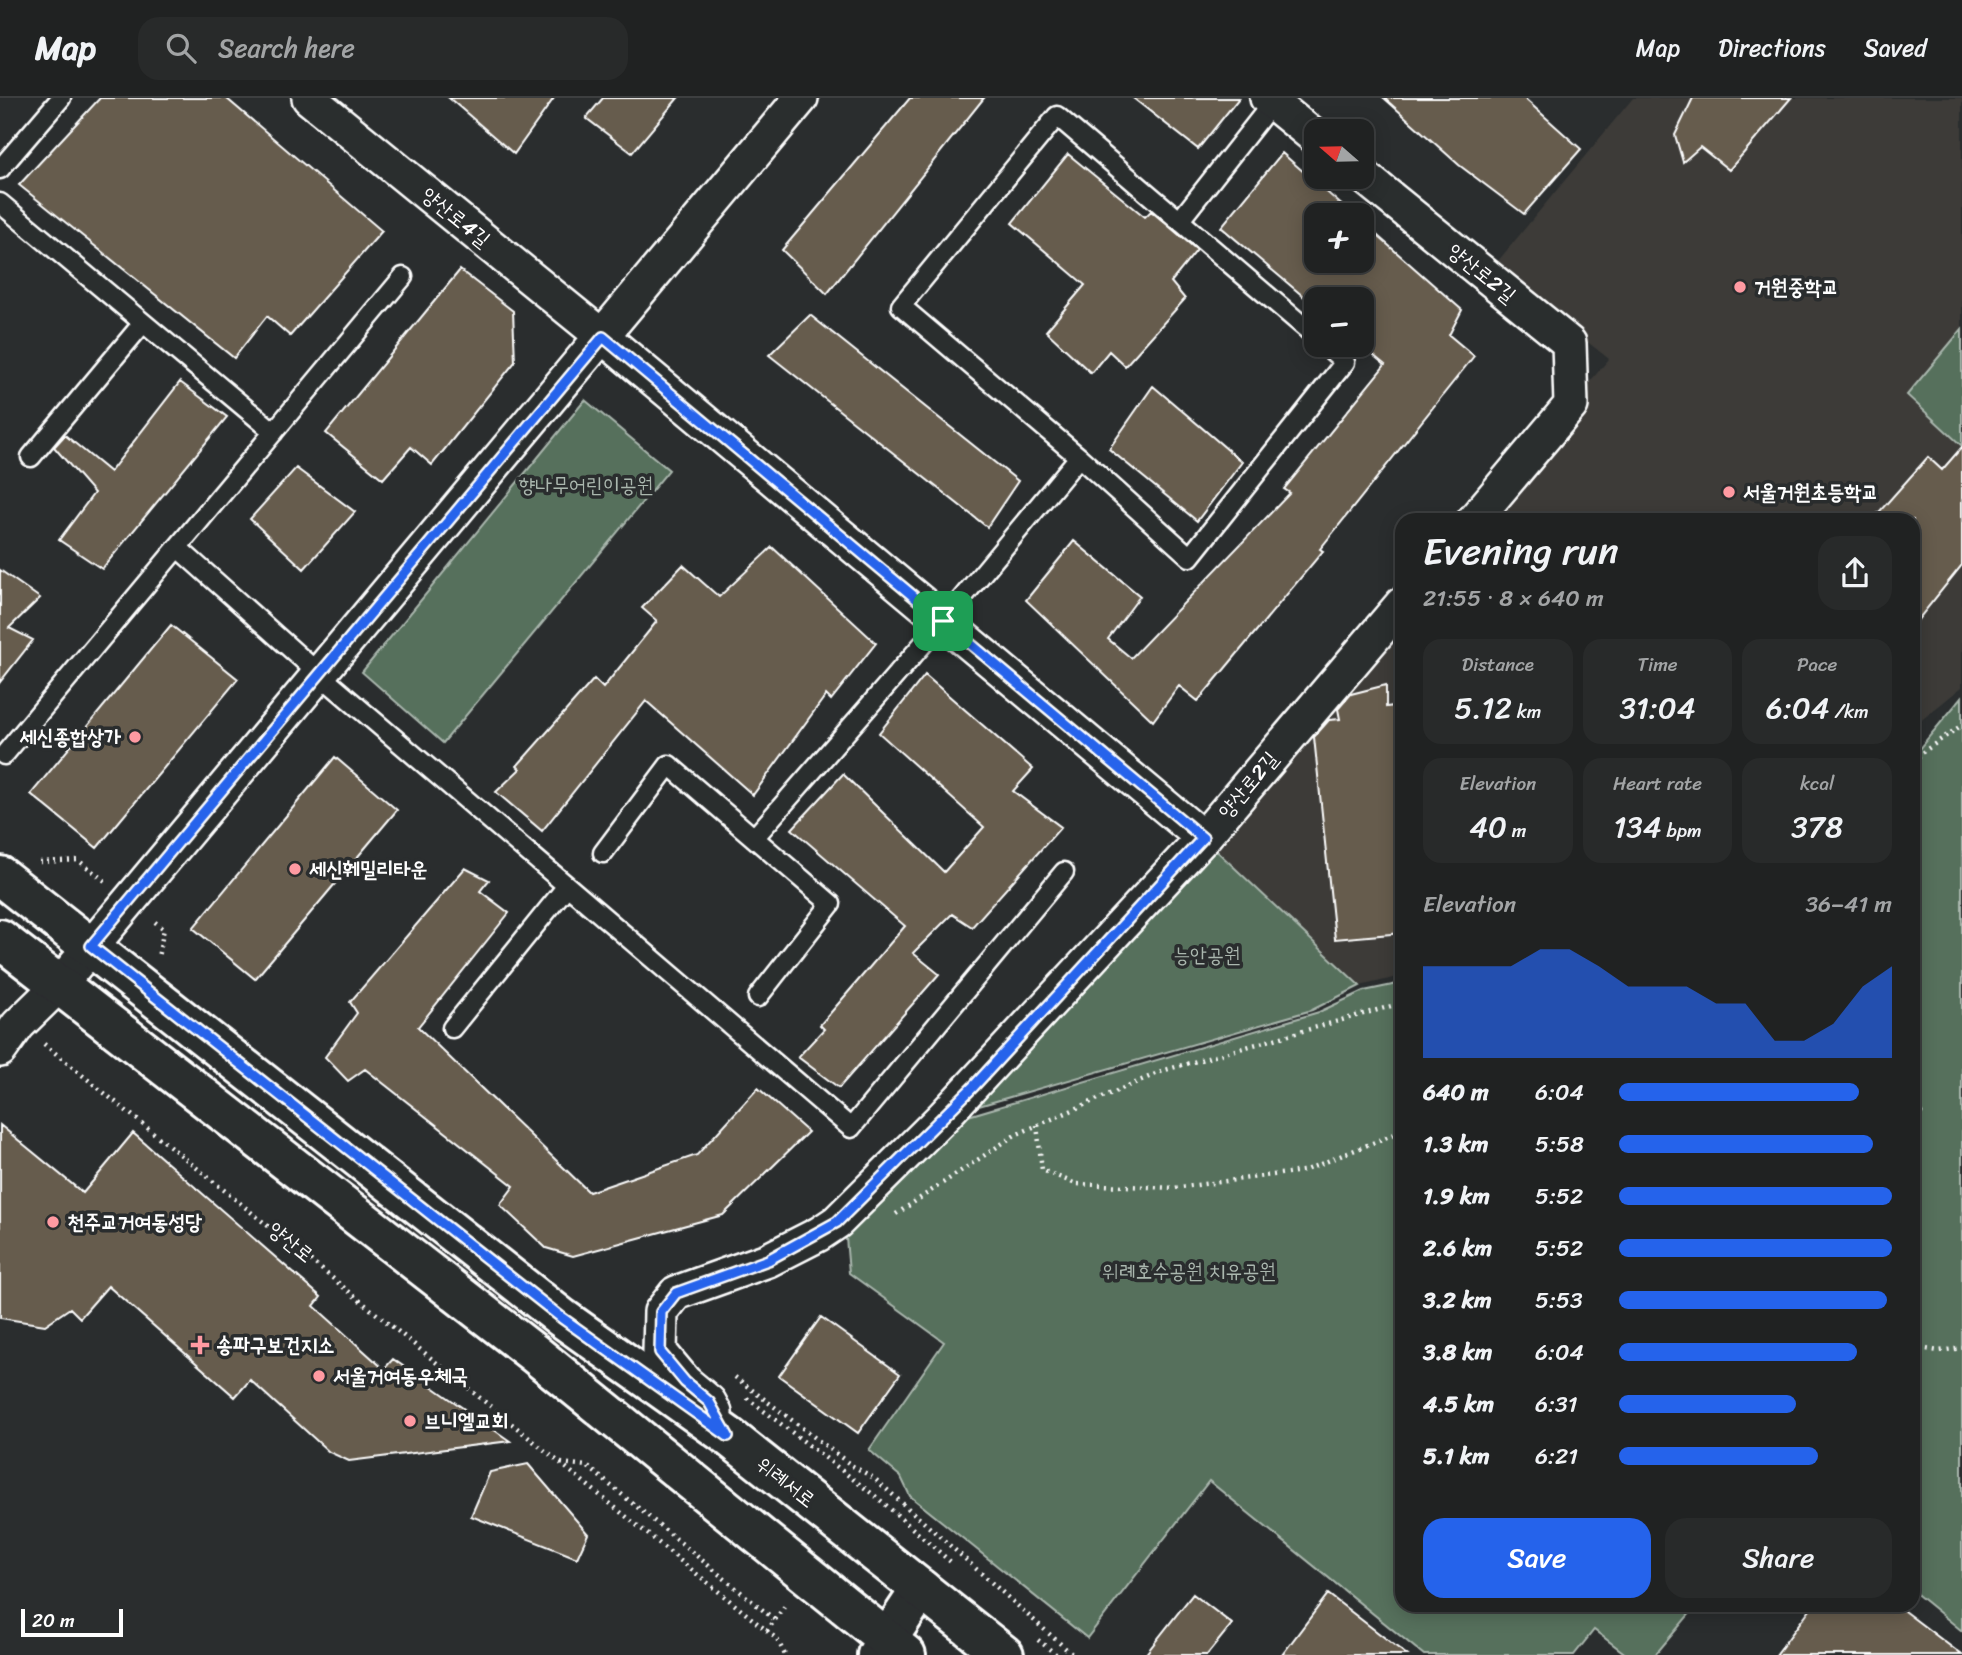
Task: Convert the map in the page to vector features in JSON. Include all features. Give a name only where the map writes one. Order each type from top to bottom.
[{"type":"main road","points":[[0,876],[91,946]]},
{"type":"main road","points":[[0,939],[535,1354],[890,1650],[921,1589]]},
{"type":"main road","name":"위례서로","points":[[91,946],[562,1318],[728,1436],[921,1589],[1019,1646]]},
{"type":"street","name":"양산로4길","points":[[309,98],[603,337],[1203,838]]},
{"type":"street","points":[[9,1038],[60,985],[801,98]]},
{"type":"street","points":[[1270,100],[1304,128]]},
{"type":"street","name":"양산로2길","points":[[1374,185],[1569,343],[1571,405],[1480,513]]},
{"type":"street","name":"양산로2길","points":[[728,1436],[709,1402],[685,1382],[660,1352],[661,1312],[676,1293],[768,1260],[819,1234],[845,1213],[974,1086],[1203,838],[1395,612]]},
{"type":"lane","points":[[0,169],[61,98]]},
{"type":"lane","points":[[1180,220],[1270,100]]},
{"type":"lane","points":[[1304,327],[1057,116],[901,306],[1079,457],[1190,557],[1345,362],[1339,357]]},
{"type":"lane","points":[[0,203],[274,432]]},
{"type":"lane","points":[[4,755],[403,277]]},
{"type":"lane","points":[[31,457],[144,323]]},
{"type":"lane","points":[[754,838],[943,621],[1079,457]]},
{"type":"lane","points":[[178,548],[319,674],[851,1128],[1064,872]]},
{"type":"lane","points":[[603,853],[669,765],[831,904],[758,997]]},
{"type":"lane","points":[[452,1028],[567,886]]},
{"type":"path","points":[[1920,754],[1962,725]]},
{"type":"path","points":[[845,1213],[887,1220],[1014,1135],[1165,1070],[1395,1005]]},
{"type":"path","name":"양산로","points":[[9,1038],[72,1063],[777,1639],[785,1655]]},
{"type":"path","points":[[1037,1125],[1042,1170],[1076,1184],[1174,1188],[1303,1171],[1395,1134]]},
{"type":"path","points":[[1920,1348],[1939,1351],[1962,1348]]},
{"type":"path","points":[[726,1371],[851,1465],[874,1479],[1073,1655]]},
{"type":"path","points":[[744,1396],[879,1499],[962,1573]]},
{"type":"path","points":[[561,1463],[587,1466],[775,1620]]},
{"type":"path","points":[[1019,1646],[1057,1655]]},
{"type":"shaded area","name":"거원중학교","points":[[1633,98],[1962,98],[1962,687],[1920,721],[1920,513],[1479,513],[1609,359],[1493,267]]},
{"type":"shaded area","points":[[1395,611],[1395,978],[1360,986],[1203,838]]},
{"type":"green space","points":[[1962,329],[1962,446],[1907,395]]},
{"type":"green space","name":"향나무어린이공원","points":[[585,400],[669,470],[443,743],[362,672]]},
{"type":"green space","points":[[1962,697],[1962,1631],[1920,1597],[1920,748]]},
{"type":"green space","name":"능안공원","points":[[1203,838],[1360,986],[1312,1010],[944,1116]]},
{"type":"green space","name":"위례호수공원 치유공원","points":[[1395,984],[1395,1612],[1691,1612],[1655,1655],[1627,1655],[1594,1630],[1574,1655],[1424,1655],[1209,1481],[1087,1638],[910,1496],[901,1477],[869,1450],[944,1342],[849,1273],[845,1226],[958,1119],[1319,1012],[1364,991]]},
{"type":"building","points":[[100,98],[226,98],[382,231],[290,336],[267,316],[234,358],[19,185]]},
{"type":"building","points":[[449,98],[554,98],[514,154]]},
{"type":"building","points":[[603,98],[678,98],[632,153],[586,118]]},
{"type":"building","points":[[910,98],[984,98],[827,294],[782,250]]},
{"type":"building","points":[[1133,98],[1239,98],[1198,149]]},
{"type":"building","points":[[1384,98],[1524,98],[1581,149],[1524,214],[1459,165]]},
{"type":"building","points":[[1693,98],[1791,98],[1729,170],[1700,147],[1683,162],[1675,135]]},
{"type":"building","points":[[1282,153],[1304,172],[1304,189],[1323,189],[1339,203],[1304,203],[1304,273],[1374,273],[1374,233],[1462,310],[1449,335],[1474,356],[1320,549],[1323,551],[1198,701],[1179,686],[1153,721],[1026,600],[1074,541],[1140,596],[1108,639],[1131,658],[1290,493],[1284,489],[1385,365],[1374,356],[1374,287],[1304,287],[1304,297],[1221,227]]},
{"type":"building","points":[[1068,154],[1145,217],[1151,211],[1197,250],[1171,282],[1185,299],[1125,366],[1109,351],[1091,373],[1046,331],[1085,285],[1012,223]]},
{"type":"building","points":[[460,270],[513,311],[515,362],[432,465],[411,447],[383,479],[326,433]]},
{"type":"building","points":[[810,315],[1018,481],[987,527],[769,355]]},
{"type":"building","points":[[180,382],[227,417],[102,569],[59,540],[94,493],[54,447],[65,435],[110,472]]},
{"type":"building","points":[[1153,386],[1242,462],[1197,521],[1109,449]]},
{"type":"building","name":"서울거원초등학교","points":[[1962,447],[1962,565],[1920,617],[1920,513],[1878,513],[1928,457],[1942,470]]},
{"type":"building","points":[[296,468],[355,512],[304,569],[250,519]]},
{"type":"building","points":[[772,547],[876,643],[831,700],[826,695],[753,795],[646,701],[542,831],[496,792],[520,769],[517,766],[594,679],[603,688],[657,621],[642,608],[683,565],[719,597]]},
{"type":"building","points":[[0,570],[40,598],[9,628],[33,640],[0,682]]},
{"type":"building","name":"세신종합상가","points":[[171,625],[238,679],[97,848],[31,794]]},
{"type":"building","points":[[925,675],[1033,769],[1013,791],[1061,827],[972,927],[952,914],[913,953],[939,974],[839,1088],[798,1057],[824,1029],[820,1025],[905,926],[792,829],[843,774],[944,872],[984,827],[879,733]]},
{"type":"building","points":[[1386,685],[1386,707],[1395,706],[1395,934],[1335,939],[1314,737],[1329,720],[1340,719],[1338,709],[1351,694]]},
{"type":"building","name":"세신훼밀리타운","points":[[335,757],[397,810],[255,979],[193,928]]},
{"type":"building","points":[[465,868],[489,880],[480,891],[509,913],[418,1027],[589,1192],[697,1155],[758,1088],[808,1132],[723,1215],[573,1256],[546,1248],[500,1205],[514,1186],[365,1069],[348,1081],[325,1057],[357,1013],[350,1002]]},
{"type":"building","points":[[0,1125],[83,1193],[133,1133],[321,1297],[314,1306],[384,1369],[393,1359],[510,1441],[349,1461],[329,1452],[250,1380],[235,1397],[108,1286],[80,1318],[70,1308],[45,1325],[0,1318]]},
{"type":"building","points":[[821,1317],[900,1374],[858,1433],[779,1376]]},
{"type":"building","points":[[528,1464],[588,1534],[577,1558],[471,1516],[490,1472]]},
{"type":"building","points":[[1193,1594],[1232,1624],[1207,1655],[1145,1655]]},
{"type":"building","points":[[1328,1594],[1407,1655],[1282,1655]]},
{"type":"building","points":[[1808,1612],[1905,1612],[1962,1655],[1776,1655]]},
{"type":"place","name":"거원중학교","points":[[1740,287]]},
{"type":"place","name":"서울거원초등학교","points":[[1729,492]]},
{"type":"place","name":"세신종합상가","points":[[135,737]]},
{"type":"place","name":"세신훼밀리타운","points":[[295,869]]},
{"type":"place","name":"천주교거여동성당","points":[[53,1222]]},
{"type":"place","name":"송파구보건지소","points":[[200,1345]]},
{"type":"place","name":"서울거여동우체국","points":[[319,1376]]},
{"type":"place","name":"브니엘교회","points":[[410,1421]]},
{"type":"route","points":[[603,337],[943,621],[1203,838],[974,1086],[885,1171],[837,1222],[768,1260],[676,1293],[661,1312],[660,1352],[685,1382],[709,1402],[728,1436],[562,1318],[91,946],[603,337]]}]
